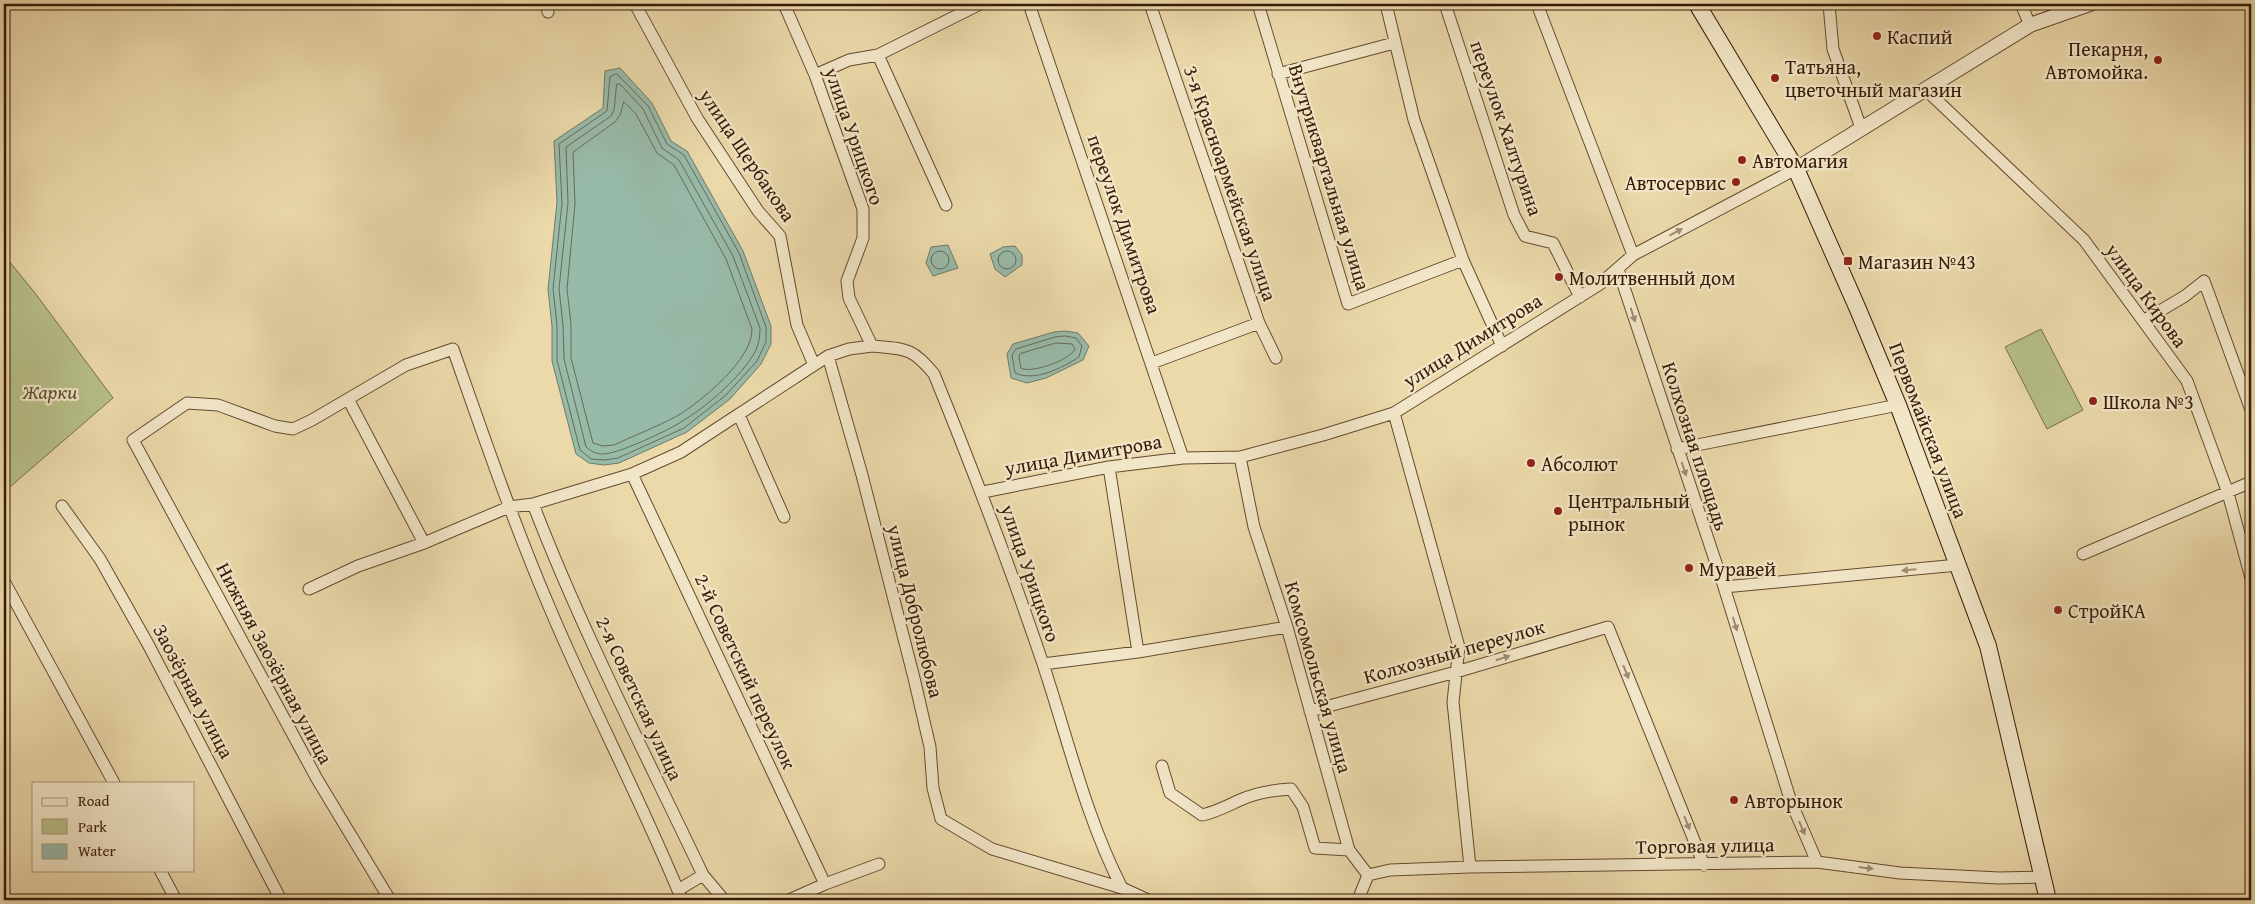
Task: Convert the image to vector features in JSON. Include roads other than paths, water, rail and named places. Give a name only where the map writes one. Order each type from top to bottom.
[{"type":"main road","name":"Первомайская улица","points":[[1697,4],[1796,169],[1898,405],[1988,646],[2048,900]]},
{"type":"street","name":"улица Щербакова","points":[[635,4],[697,118],[758,211],[780,236],[797,326],[814,366]]},
{"type":"street","name":"улица Урицкого","points":[[784,4],[815,75],[863,209],[863,238],[847,281],[849,298],[872,346],[905,349],[920,358],[934,374],[983,492],[1084,794],[1109,862],[1122,888]]},
{"type":"street","points":[[815,75],[849,60],[878,55],[980,4]]},
{"type":"street","name":"переулок Димитрова","points":[[1029,4],[1183,458]]},
{"type":"street","name":"3-я Красноармейская улица","points":[[1150,4],[1259,323],[1152,362]]},
{"type":"street","name":"Внутриквартальная улица","points":[[1258,4],[1348,304],[1463,260]]},
{"type":"street","points":[[1386,4],[1414,120],[1463,260],[1502,346]]},
{"type":"street","name":"переулок Халтурина","points":[[1445,4],[1514,215],[1525,236],[1552,243],[1580,297]]},
{"type":"street","points":[[1536,4],[1633,255]]},
{"type":"street","points":[[1829,4],[1833,49],[1861,128]]},
{"type":"street","points":[[2021,4],[2030,25]]},
{"type":"street","name":"улица Димитрова","points":[[983,492],[1109,466],[1183,458],[1240,457],[1323,435],[1394,412],[1600,284],[1633,255],[1796,169],[2030,25],[2090,4]]},
{"type":"street","points":[[1278,74],[1394,43]]},
{"type":"street","points":[[878,55],[946,204]]},
{"type":"street","name":"улица Кирова","points":[[1924,89],[2084,240],[2187,381],[2228,492],[2251,578]]},
{"type":"street","name":"Колхозная площадь","points":[[1618,269],[1724,588],[1791,802],[1817,862]]},
{"type":"street","points":[[2143,321],[2184,296],[2204,281],[2251,410]]},
{"type":"street","points":[[1259,323],[1276,358]]},
{"type":"street","points":[[309,589],[358,566],[424,543],[509,506],[533,504],[632,474],[681,452],[828,356],[849,349],[872,346]]},
{"type":"street","points":[[424,543],[348,398],[406,365],[453,349],[509,506],[551,612],[680,895],[703,875]]},
{"type":"street","name":"улица Добролюбова","points":[[828,356],[862,475],[914,678],[930,747],[932,788],[941,820],[992,849],[1122,888],[1148,900]]},
{"type":"street","name":"Нижняя Заозёрная улица","points":[[348,398],[312,420],[292,429],[275,426],[218,405],[187,402],[133,440],[317,779],[390,900]]},
{"type":"street","points":[[1677,449],[1898,405]]},
{"type":"street","points":[[1394,412],[1459,647],[1453,702],[1470,867]]},
{"type":"street","points":[[739,415],[784,517]]},
{"type":"street","name":"Комсомольская улица","points":[[1240,457],[1254,527],[1287,628],[1349,850],[1368,875]]},
{"type":"street","points":[[1109,466],[1138,652]]},
{"type":"street","name":"2-й Советский переулок","points":[[632,474],[825,884]]},
{"type":"street","points":[[2084,554],[2251,482]]},
{"type":"street","name":"2-я Советская улица","points":[[533,504],[557,565],[594,646],[703,875],[724,900]]},
{"type":"street","name":"Заозёрная улица","points":[[62,506],[100,559],[149,646],[281,900]]},
{"type":"street","points":[[1724,588],[1958,565]]},
{"type":"street","points":[[4,582],[113,782]]},
{"type":"street","name":"Колхозный переулок","points":[[1310,711],[1456,672],[1608,627],[1704,865]]},
{"type":"street","points":[[1042,664],[1138,652],[1287,628]]},
{"type":"street","points":[[1162,766],[1170,793],[1202,815],[1215,812],[1242,799],[1278,790],[1291,789],[1303,807],[1315,848],[1349,850]]},
{"type":"street","name":"Торговая улица","points":[[1368,875],[1390,870],[1470,867],[1817,862],[1900,872],[1998,878],[2044,877]]},
{"type":"street","points":[[789,900],[879,864]]},
{"type":"street","points":[[161,872],[176,900]]},
{"type":"street","points":[[1358,900],[1368,875]]},
{"type":"water","points":[[620,68],[652,103],[671,141],[687,151],[743,251],[771,326],[771,344],[761,364],[730,399],[687,432],[619,463],[604,465],[589,463],[576,454],[552,361],[552,326],[548,289],[557,202],[554,141],[603,108],[605,71]]},
{"type":"water","points":[[948,245],[958,268],[933,276],[926,263],[931,247]]},
{"type":"water","points":[[1015,246],[1022,255],[1022,265],[1005,277],[995,269],[990,254],[1003,247]]},
{"type":"water","points":[[1054,332],[1078,333],[1089,346],[1083,360],[1046,378],[1027,383],[1011,378],[1007,354],[1013,344]]},
{"type":"place","name":"Каспий","points":[[1877,36]]},
{"type":"place","name":"Пекарня, Автомойка.","points":[[2158,60]]},
{"type":"place","name":"Татьяна, цветочный магазин","points":[[1775,78]]},
{"type":"place","name":"Автомагия","points":[[1742,160]]},
{"type":"place","name":"Автосервис","points":[[1736,182]]},
{"type":"place","name":"Магазин №43","points":[[1848,261]]},
{"type":"place","name":"Молитвенный дом","points":[[1559,277]]},
{"type":"place","name":"Школа №3","points":[[2093,401]]},
{"type":"place","name":"Абсолют","points":[[1531,463]]},
{"type":"place","name":"Центральный рынок","points":[[1558,511]]},
{"type":"place","name":"Муравей","points":[[1689,568]]},
{"type":"place","name":"СтройКА","points":[[2058,610]]},
{"type":"place","name":"Авторынок","points":[[1734,800]]},
{"type":"park label","name":"Жарки","points":[[50,391]]}]
